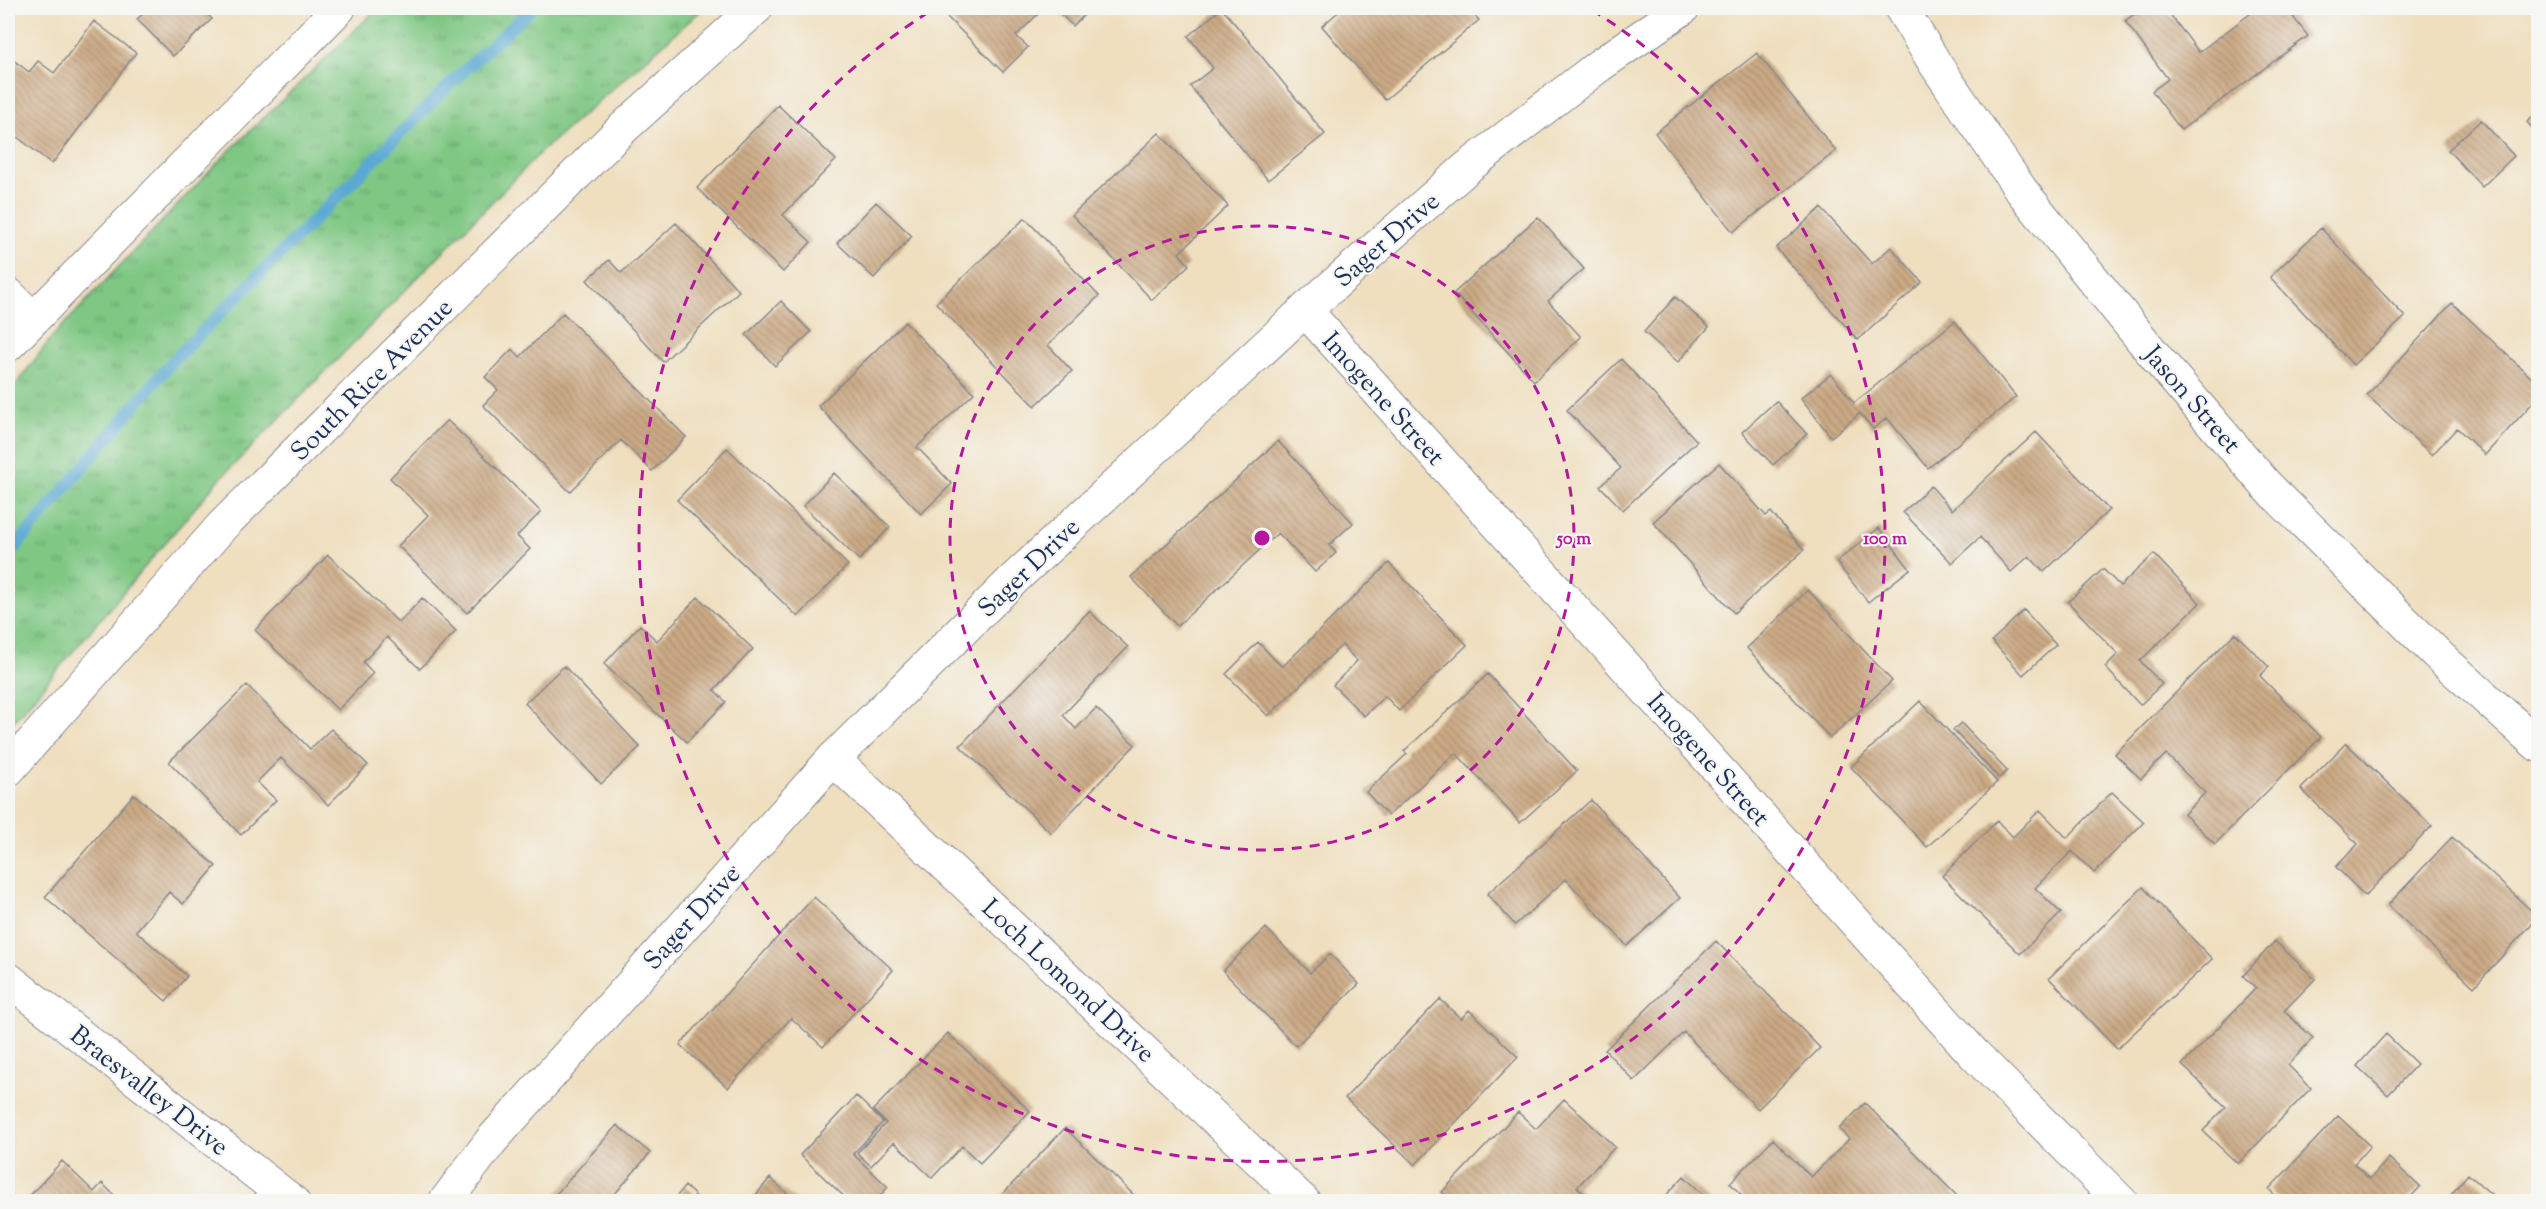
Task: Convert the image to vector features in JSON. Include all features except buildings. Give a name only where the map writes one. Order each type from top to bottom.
[{"type":"street","points":[[8,345],[339,8]]},
{"type":"street","name":"South Rice Avenue","points":[[8,770],[223,525],[621,129],[756,8]]},
{"type":"street","name":"Sager Drive","points":[[445,1202],[513,1116],[833,759],[1014,579],[1305,309],[1468,167],[1600,65],[1683,8]]},
{"type":"street","name":"Jason Street","points":[[1901,8],[1936,65],[2021,190],[2160,362],[2267,486],[2441,658],[2538,745]]},
{"type":"street","points":[[8,294],[32,318]]},
{"type":"street","name":"Imogene Street","points":[[1305,309],[1974,1054],[2121,1202]]},
{"type":"street","name":"Loch Lomond Drive","points":[[833,759],[1304,1202]]},
{"type":"street","name":"Braesvalley Drive","points":[[8,979],[292,1202]]},
{"type":"green space","points":[[378,8],[704,8],[542,151],[217,482],[8,728],[8,395],[52,337],[226,154]]},
{"type":"waterway","points":[[8,556],[170,364],[450,84],[532,8]]}]
